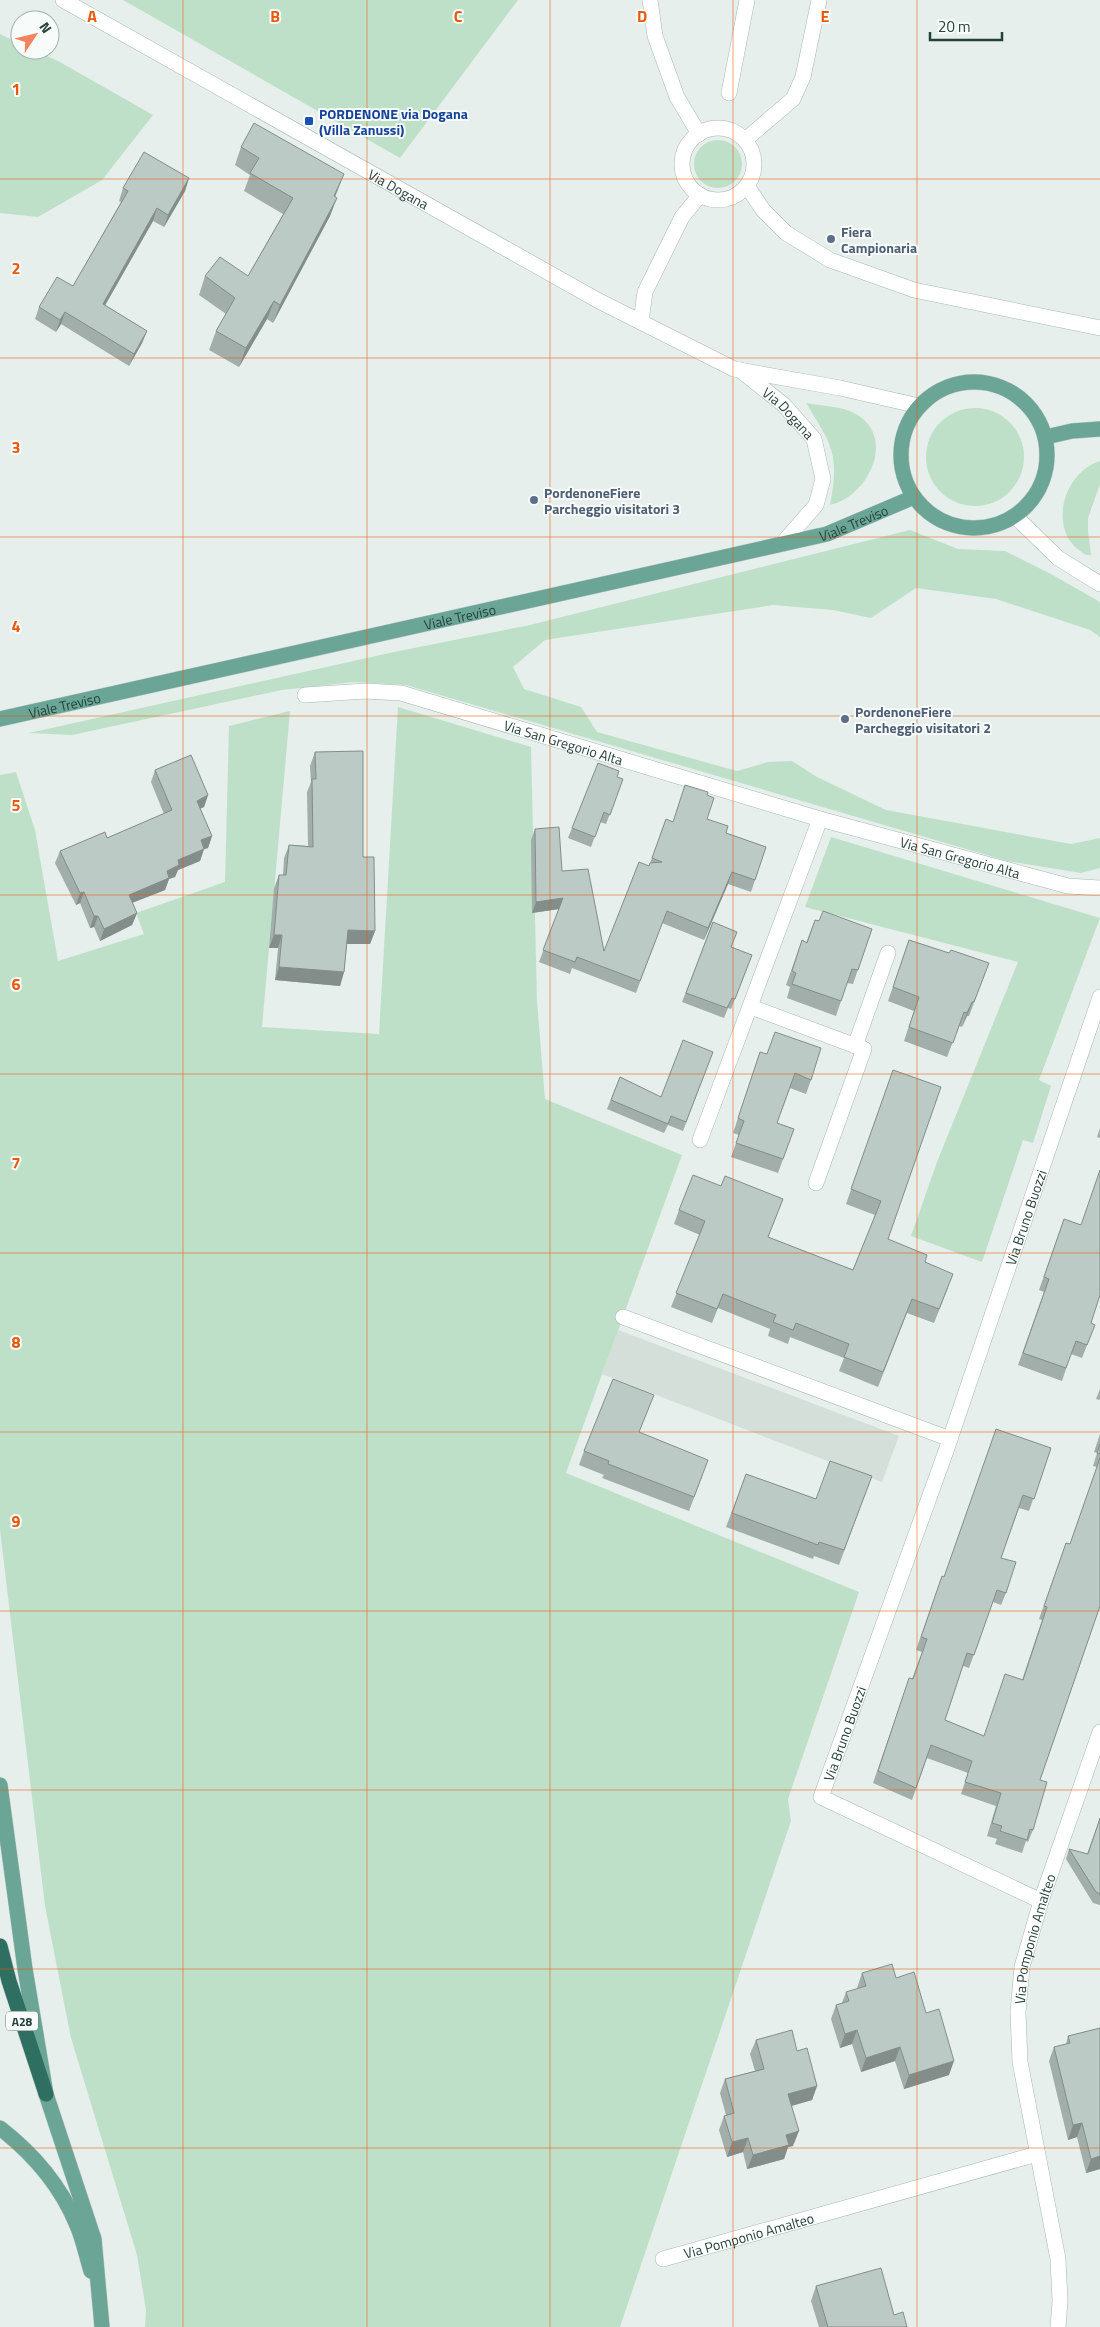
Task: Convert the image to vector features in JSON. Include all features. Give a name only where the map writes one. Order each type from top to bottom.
[{"type":"highway","name":"A28","points":[[0,1946],[9,1981],[46,2094]]},
{"type":"main road","points":[[980,381],[1002,386],[1022,398],[1037,416],[1046,437],[1048,459],[1043,482],[1032,501],[1015,516],[995,526],[972,529],[950,524],[930,514],[914,498],[903,475],[900,451],[906,427],[919,406],[936,391],[957,383],[980,381]]},
{"type":"main road","points":[[1046,437],[1072,431],[1100,429]]},
{"type":"main road","name":"Viale Treviso","points":[[0,719],[827,534],[914,498]]},
{"type":"main road","points":[[0,1785],[25,1969],[46,2094],[94,2239],[102,2327]]},
{"type":"main road","points":[[0,2128],[22,2146],[54,2183],[76,2224],[100,2301]]},
{"type":"street","name":"Via Dogana","points":[[63,0],[599,301],[739,370],[784,405],[814,439],[823,479],[816,505],[782,544]]},
{"type":"street","points":[[650,0],[655,36],[677,97],[699,134]]},
{"type":"street","points":[[729,93],[747,0]]},
{"type":"street","points":[[745,140],[793,99],[803,77],[819,0]]},
{"type":"street","points":[[724,128],[735,132],[745,140],[752,150],[754,163],[753,175],[747,186],[730,198],[710,199],[700,195],[692,188],[686,179],[683,159],[691,140],[711,129],[724,128]]},
{"type":"street","points":[[747,186],[763,210],[786,234],[830,260],[914,290],[1100,328]]},
{"type":"street","points":[[641,322],[646,292],[682,217],[700,195]]},
{"type":"street","name":"Via Dogana","points":[[739,370],[840,388],[919,406]]},
{"type":"street","points":[[1015,516],[1058,558],[1100,584]]},
{"type":"street","name":"Via San Gregorio Alta","points":[[305,694],[365,690],[401,693],[820,819],[1068,886],[1100,888]]},
{"type":"street","points":[[700,1140],[820,819]]},
{"type":"street","points":[[855,1046],[888,953]]},
{"type":"street","name":"Via Bruno Buozzi","points":[[1041,1901],[820,1797],[950,1439],[1100,997]]},
{"type":"street","points":[[751,1007],[864,1049],[816,1182]]},
{"type":"street","points":[[623,1317],[950,1439]]},
{"type":"street","name":"Via Pomponio Amalteo","points":[[1058,2327],[1060,2301],[1058,2259],[1020,2062],[1018,2012],[1022,1967],[1041,1901],[1100,1732]]},
{"type":"street","name":"Via Pomponio Amalteo","points":[[663,2259],[1038,2154]]},
{"type":"shaded area","points":[[618,1330],[899,1436],[882,1482],[602,1374]]},
{"type":"green space","points":[[123,0],[518,0],[400,158]]},
{"type":"green space","points":[[0,34],[10,39],[10,60],[56,60],[153,115],[102,180],[38,217],[0,213]]},
{"type":"green space","points":[[718,140],[727,142],[735,147],[740,155],[742,164],[740,173],[735,181],[727,186],[718,188],[709,186],[701,181],[696,173],[694,164],[696,155],[701,147],[709,142]]},
{"type":"green space","points":[[806,403],[850,411],[868,424],[875,437],[876,451],[873,466],[866,479],[856,491],[844,500],[830,505],[834,474],[832,451]]},
{"type":"green space","points":[[975,408],[994,411],[1010,422],[1021,438],[1024,457],[1021,476],[1010,492],[994,503],[975,506],[956,503],[940,492],[929,476],[926,457],[929,438],[940,422],[956,411]]},
{"type":"green space","points":[[1100,461],[1100,484],[1088,518],[1091,555],[1086,555],[1075,547],[1067,536],[1063,525],[1064,502],[1073,481],[1090,466]]},
{"type":"green space","points":[[910,530],[958,549],[1005,551],[1051,574],[1100,602],[1100,637],[1090,630],[996,599],[916,588],[871,618],[833,610],[773,605],[545,640],[513,667],[524,689],[581,707],[597,732],[737,771],[768,762],[792,761],[817,777],[886,810],[1071,844],[1100,838],[1100,868],[1081,873],[1007,861],[406,685],[354,682],[282,690],[72,735],[29,733],[394,652],[530,625]]},
{"type":"green space","points":[[398,707],[531,747],[537,1001],[545,1099],[682,1155],[566,1473],[859,1592],[788,1799],[791,1821],[620,2327],[145,2327],[146,2310],[137,2255],[71,2038],[45,1906],[0,1530],[0,775],[16,772],[35,830],[58,961],[144,934],[136,913],[225,882],[229,726],[290,711],[262,1027],[379,1034]]},
{"type":"green space","points":[[831,837],[1100,918],[1039,1080],[1051,1086],[1033,1143],[1023,1140],[982,1262],[911,1236],[937,1162],[1018,962],[805,907]]},
{"type":"building","points":[[254,123],[344,174],[334,196],[337,198],[280,305],[274,301],[246,348],[216,331],[235,298],[205,276],[220,257],[248,276],[293,198],[250,173],[259,158],[241,147]]},
{"type":"building","points":[[144,152],[189,178],[168,215],[157,208],[103,304],[147,331],[134,354],[65,312],[60,320],[39,307],[57,277],[73,286],[128,191],[123,188]]},
{"type":"building","points":[[363,751],[363,857],[374,857],[375,931],[348,930],[344,972],[279,967],[282,935],[274,935],[279,875],[286,875],[289,845],[313,847],[312,779],[316,779],[315,752]]},
{"type":"building","points":[[191,755],[208,795],[197,801],[212,836],[201,840],[204,849],[178,860],[179,865],[167,871],[169,878],[129,895],[137,913],[104,929],[98,916],[94,916],[84,892],[80,893],[60,851],[105,832],[107,838],[172,810],[155,770]]},
{"type":"building","points":[[598,763],[619,771],[617,777],[623,779],[610,815],[604,812],[595,837],[572,828]]},
{"type":"building","points":[[685,785],[708,792],[707,795],[714,798],[707,819],[728,826],[726,833],[766,847],[755,880],[732,872],[708,928],[667,911],[640,981],[577,957],[575,962],[543,950],[563,898],[536,902],[535,829],[559,827],[562,871],[588,869],[604,951],[639,862],[649,866],[650,863],[662,862],[652,858],[666,819],[673,822]]},
{"type":"building","points":[[823,911],[872,929],[858,970],[852,969],[841,1001],[792,984],[796,973],[792,971],[802,940],[807,943],[815,920],[819,921]]},
{"type":"building","points":[[713,922],[737,932],[731,947],[752,955],[735,999],[732,998],[727,1008],[686,993]]},
{"type":"building","points":[[909,940],[949,953],[951,950],[989,963],[974,1002],[972,1002],[967,1013],[964,1012],[953,1043],[909,1027],[919,997],[893,987]]},
{"type":"building","points":[[775,1032],[821,1048],[811,1080],[795,1073],[777,1123],[794,1129],[783,1159],[736,1143],[744,1121],[738,1118],[760,1052],[767,1054]]},
{"type":"building","points":[[683,1040],[713,1052],[686,1122],[671,1116],[668,1124],[611,1100],[620,1077],[661,1097]]},
{"type":"building","points":[[893,1070],[941,1087],[888,1239],[927,1255],[925,1262],[953,1274],[939,1309],[912,1299],[883,1372],[844,1357],[849,1344],[796,1323],[793,1330],[773,1322],[776,1315],[723,1294],[717,1309],[676,1293],[705,1221],[679,1210],[693,1175],[721,1186],[725,1176],[783,1199],[768,1237],[853,1270],[881,1201],[851,1189]]},
{"type":"building","points":[[1100,1170],[1100,1295],[1091,1323],[1095,1325],[1087,1345],[1076,1341],[1066,1368],[1023,1353],[1049,1279],[1044,1277],[1064,1219],[1081,1225]]},
{"type":"building","points":[[613,1379],[654,1395],[639,1432],[708,1460],[694,1497],[608,1464],[609,1461],[584,1451]]},
{"type":"building","points":[[996,1429],[1051,1448],[1034,1499],[1023,1495],[1001,1558],[1016,1562],[1006,1593],[997,1590],[974,1655],[967,1653],[945,1720],[984,1736],[1005,1674],[1023,1680],[1047,1607],[1044,1606],[1066,1543],[1070,1544],[1100,1458],[1100,1606],[1040,1780],[1047,1782],[1033,1830],[1030,1829],[1027,1840],[1000,1831],[1002,1826],[992,1823],[1001,1793],[965,1782],[972,1761],[931,1745],[916,1788],[878,1771],[909,1678],[913,1679],[927,1639],[921,1637]]},
{"type":"building","points":[[830,1461],[872,1476],[844,1550],[819,1542],[818,1545],[732,1513],[746,1474],[816,1499]]},
{"type":"building","points":[[1100,1818],[1100,1894],[1096,1892],[1069,1849],[1088,1854]]},
{"type":"building","points":[[892,1964],[896,1978],[914,1972],[926,2013],[939,2009],[954,2061],[909,2075],[900,2047],[866,2058],[857,2030],[845,2034],[836,2005],[849,2001],[846,1992],[866,1986],[862,1973]]},
{"type":"building","points":[[1100,2028],[1100,2156],[1091,2159],[1082,2123],[1073,2125],[1054,2047],[1070,2043],[1068,2036]]},
{"type":"building","points":[[792,2030],[797,2051],[807,2048],[817,2086],[788,2094],[799,2131],[786,2135],[789,2145],[753,2155],[748,2138],[732,2142],[724,2116],[734,2113],[725,2079],[764,2069],[756,2040]]},
{"type":"building","points":[[881,2268],[894,2315],[903,2312],[907,2327],[828,2327],[816,2286]]},
{"type":"place","name":"PORDENONE via Dogana (Villa Zanussi)","points":[[309,121]]},
{"type":"place","name":"Fiera Campionaria","points":[[831,239]]},
{"type":"place","name":"PordenoneFiere Parcheggio visitatori 3","points":[[534,500]]},
{"type":"place","name":"PordenoneFiere Parcheggio visitatori 2","points":[[845,719]]}]
